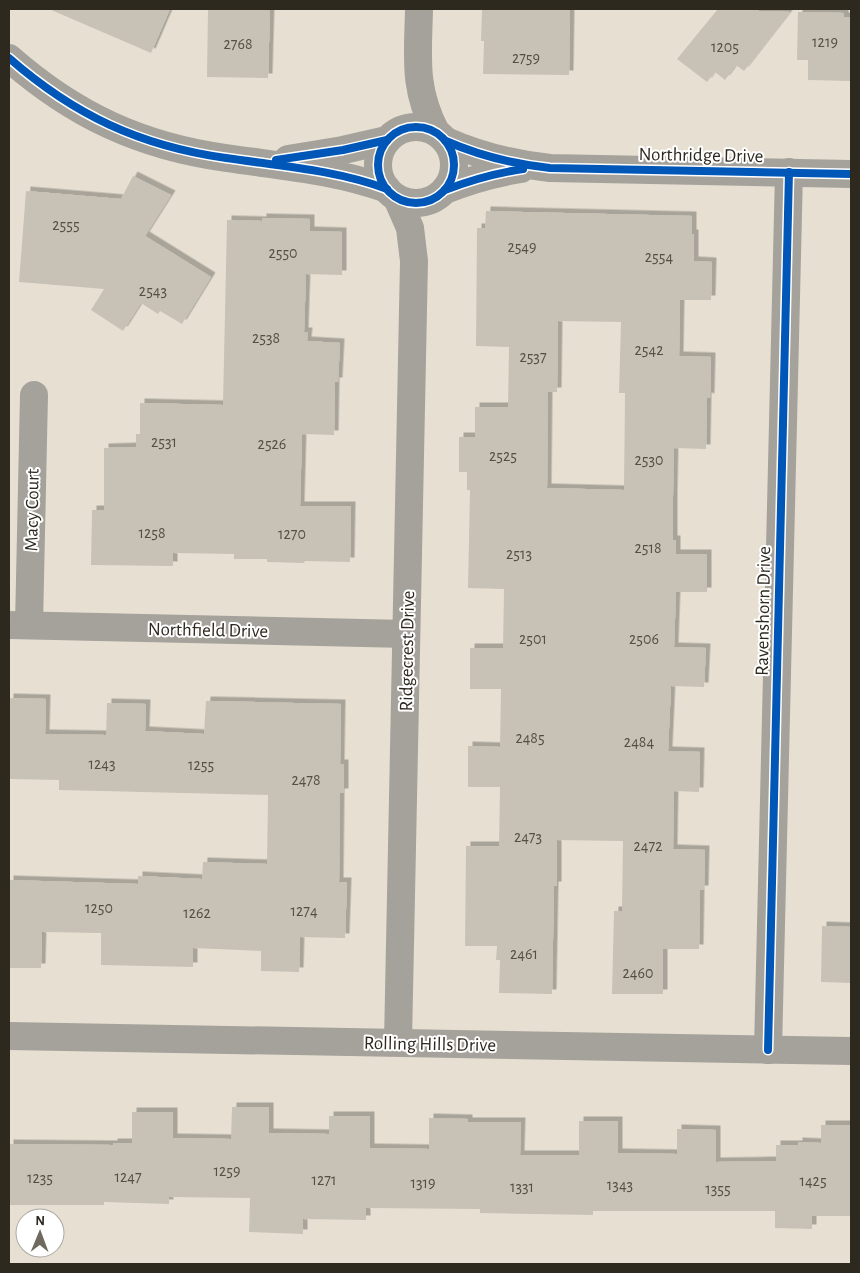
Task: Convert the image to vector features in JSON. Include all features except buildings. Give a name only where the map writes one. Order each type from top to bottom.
[{"type":"street","points":[[419,9],[419,87],[424,104],[452,152],[455,165],[452,178],[440,195]]},
{"type":"street","name":"Northridge Drive","points":[[9,58],[31,78],[58,97],[89,116],[122,131],[156,143],[192,152],[263,162],[368,182],[416,203],[440,195],[470,181],[522,169],[851,174]]},
{"type":"street","points":[[392,194],[380,178],[378,165],[380,152],[392,136],[410,102],[418,71]]},
{"type":"street","name":"Northridge Drive","points":[[263,162],[303,157],[392,136],[417,126],[471,152],[498,160],[550,168]]},
{"type":"street","name":"Ravenshorn Drive","points":[[768,1050],[789,172]]},
{"type":"street","name":"Ridgecrest Drive","points":[[392,194],[410,228],[414,260],[398,1042]]},
{"type":"street","name":"Ridgecrest Drive","points":[[414,260],[421,228],[440,195]]},
{"type":"street","name":"Macy Court","points":[[19,625],[34,395]]},
{"type":"street","name":"Northfield Drive","points":[[19,625],[406,634]]},
{"type":"street","name":"Rolling Hills Drive","points":[[9,1036],[851,1052]]},
{"type":"cycle path","points":[[9,58],[33,78],[84,112],[137,136],[195,153],[328,173],[387,189]]},
{"type":"cycle path","points":[[409,127],[423,127],[437,133],[448,144],[454,158],[454,165],[451,180],[443,192],[423,203],[409,203],[395,197],[384,186],[378,172],[378,158],[384,144],[395,133],[409,127]]},
{"type":"cycle path","points":[[276,160],[343,150],[387,140]]},
{"type":"cycle path","points":[[446,141],[497,159],[550,168],[851,174]]},
{"type":"cycle path","points":[[445,190],[484,177],[523,169]]},
{"type":"cycle path","points":[[768,1050],[789,172]]}]
